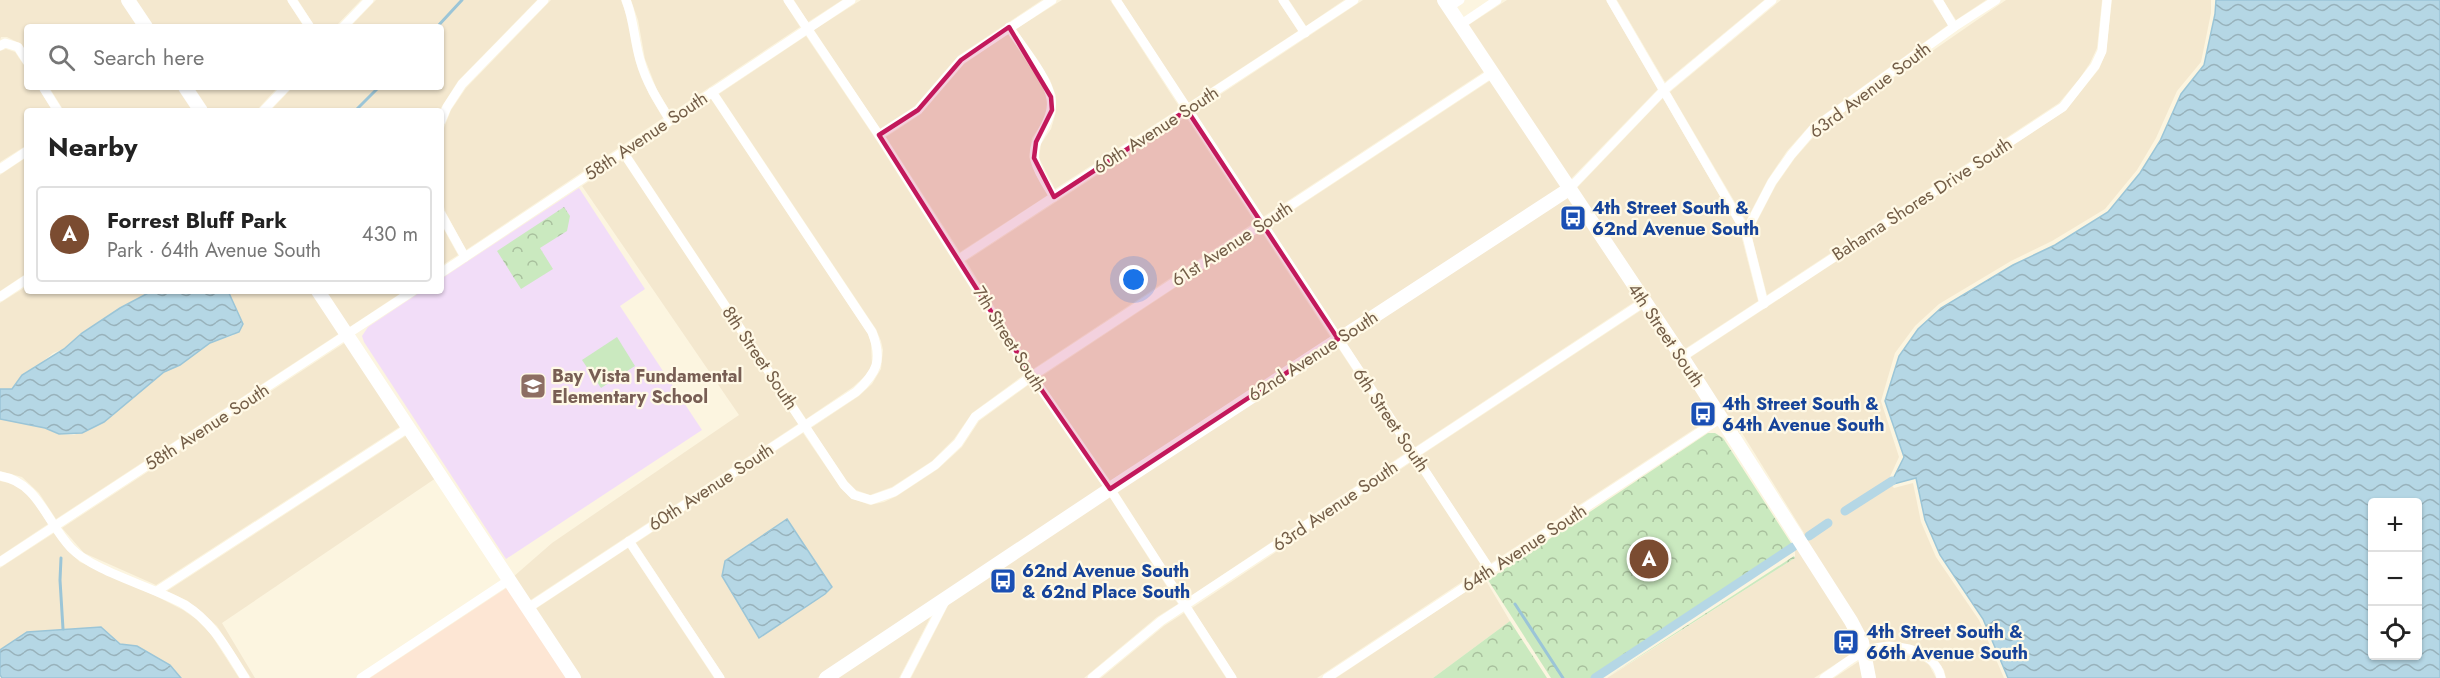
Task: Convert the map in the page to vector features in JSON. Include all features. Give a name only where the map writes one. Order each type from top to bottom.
[{"type":"street","points":[[128,0],[144,24]]},
{"type":"street","points":[[292,0],[308,24]]},
{"type":"street","points":[[346,24],[369,0]]},
{"type":"street","points":[[444,114],[462,84],[544,0]]},
{"type":"street","points":[[626,0],[634,21],[640,60],[653,92],[670,120]]},
{"type":"street","name":"7th Street South","points":[[788,0],[879,135],[1032,376],[1110,489],[1232,678]]},
{"type":"street","name":"58th Avenue South","points":[[444,271],[852,0]]},
{"type":"street","points":[[879,135],[918,110],[961,60],[1052,0]]},
{"type":"street","name":"6th Street South","points":[[1116,0],[1490,570]]},
{"type":"street","points":[[1283,0],[1305,33]]},
{"type":"street","name":"60th Avenue South","points":[[959,259],[1353,0]]},
{"type":"street","points":[[1460,25],[1497,0]]},
{"type":"street","points":[[1611,0],[1746,232],[1764,304]]},
{"type":"street","name":"62nd Avenue South","points":[[826,678],[1569,189],[1664,90],[1772,0]]},
{"type":"street","points":[[1938,0],[1954,27]]},
{"type":"street","name":"63rd Avenue South","points":[[1746,232],[1772,182],[1814,128],[1954,27],[1996,0]]},
{"type":"street","name":"Bahama Shores Drive South","points":[[1682,357],[2063,107],[2095,66],[2102,51],[2107,0]]},
{"type":"street","name":"4th Street South","points":[[1451,2],[1460,25],[1682,357],[1851,621],[1864,651],[1869,678]]},
{"type":"street","points":[[1009,27],[1046,83],[1051,97],[1052,110],[1036,142],[1034,158],[1054,197]]},
{"type":"street","points":[[3,45],[18,47],[24,56]]},
{"type":"street","name":"61st Avenue South","points":[[927,470],[958,443],[975,417],[1032,376],[1492,73]]},
{"type":"street","points":[[45,90],[56,108]]},
{"type":"street","points":[[187,90],[199,108]]},
{"type":"street","points":[[266,108],[283,90]]},
{"type":"street","name":"60th Avenue South","points":[[528,608],[856,392],[868,381],[876,368],[878,353],[872,332],[712,92]]},
{"type":"street","name":"8th Street South","points":[[623,152],[804,426],[854,495],[871,500],[882,497],[894,492],[927,470]]},
{"type":"street","points":[[0,169],[24,153]]},
{"type":"street","points":[[444,219],[465,257]]},
{"type":"street","points":[[0,297],[24,281]]},
{"type":"street","points":[[320,294],[574,678]]},
{"type":"street","name":"58th Avenue South","points":[[0,562],[408,294]]},
{"type":"street","name":"63rd Avenue South","points":[[1092,678],[1161,621],[1644,302]]},
{"type":"street","name":"64th Avenue South","points":[[1327,678],[1721,418]]},
{"type":"street","points":[[157,591],[408,428]]},
{"type":"street","points":[[0,476],[19,481],[35,496],[70,547],[82,557],[185,605],[214,630],[245,678]]},
{"type":"street","points":[[629,541],[720,678]]},
{"type":"street","points":[[361,678],[509,580]]},
{"type":"street","points":[[905,678],[946,599]]},
{"type":"street","points":[[1824,678],[1864,651],[1889,646],[1921,653],[1933,661],[1941,678]]},
{"type":"highlighted area","points":[[1009,27],[1051,97],[1052,110],[1036,142],[1034,158],[1054,197],[1187,110],[1338,339],[1110,489],[1032,376],[879,135],[918,110],[961,60]]},
{"type":"shaded area","points":[[0,0],[122,0],[138,24],[24,24],[24,49],[19,43],[7,37],[1,37],[0,40]]},
{"type":"shaded area","points":[[134,0],[287,0],[302,24],[149,24]]},
{"type":"shaded area","points":[[298,0],[361,0],[338,24],[313,24]]},
{"type":"shaded area","points":[[376,0],[537,0],[458,81],[441,108],[273,108],[290,90],[444,90],[444,24],[353,24]]},
{"type":"shaded area","points":[[551,0],[621,0],[629,22],[636,62],[649,94],[663,118],[466,250],[444,207],[444,128],[451,110],[466,88]]},
{"type":"shaded area","points":[[631,0],[783,0],[800,27],[671,113],[657,90],[645,59],[638,20]]},
{"type":"shaded area","points":[[794,0],[842,0],[808,22]]},
{"type":"shaded area","points":[[861,0],[1042,0],[958,56],[915,106],[880,129],[814,30]]},
{"type":"shaded area","points":[[1062,0],[1110,0],[1180,108],[1055,189],[1039,158],[1041,144],[1051,129],[1056,112],[1056,96],[1050,80],[1016,29]]},
{"type":"shaded area","points":[[1121,0],[1278,0],[1298,31],[1188,103]]},
{"type":"shaded area","points":[[1289,0],[1344,0],[1306,26]]},
{"type":"shaded area","points":[[1363,0],[1438,0],[1485,71],[1263,217],[1194,112]]},
{"type":"shaded area","points":[[1507,0],[1606,0],[1658,89],[1569,181],[1467,26]]},
{"type":"shaded area","points":[[1617,0],[1764,0],[1665,82]]},
{"type":"shaded area","points":[[1781,0],[1932,0],[1948,25],[1811,124],[1787,151],[1768,179],[1746,221],[1670,92]]},
{"type":"shaded area","points":[[1943,0],[1986,0],[1956,20]]},
{"type":"shaded area","points":[[2006,0],[2102,0],[2097,48],[2080,78],[2059,103],[1767,295],[1751,233],[1776,185],[1795,158],[1818,132],[1844,112]]},
{"type":"shaded area","points":[[2112,0],[2211,0],[2211,13],[2201,62],[2177,91],[2156,138],[2137,170],[2105,209],[1939,304],[1915,326],[1895,353],[1881,401],[1899,457],[1888,481],[1894,488],[1913,483],[1921,522],[1936,557],[1979,620],[2004,678],[1946,678],[1944,670],[1936,659],[1922,648],[1889,641],[1868,645],[1802,536],[1804,533],[1742,433],[1737,435],[1688,359],[2065,111],[2099,69],[2106,52]]},
{"type":"shaded area","points":[[1008,34],[1042,85],[1047,98],[1047,108],[1042,123],[1032,138],[1029,157],[1048,195],[960,252],[886,137],[921,114],[964,64]]},
{"type":"shaded area","points":[[806,36],[875,138],[1025,374],[972,413],[954,439],[932,461],[892,487],[870,495],[856,490],[847,481],[811,428],[859,396],[872,384],[881,369],[883,350],[881,341],[876,329],[719,94]]},
{"type":"shaded area","points":[[6,49],[15,52],[24,66],[24,90],[40,90],[51,108],[24,108],[24,147],[0,162],[0,51]]},
{"type":"shaded area","points":[[1491,80],[1562,187],[1339,332],[1269,226]]},
{"type":"shaded area","points":[[51,90],[181,90],[193,108],[62,108]]},
{"type":"shaded area","points":[[193,90],[275,90],[259,108],[204,108]]},
{"type":"shaded area","points":[[1663,98],[1740,231],[1758,301],[1683,350],[1575,190]]},
{"type":"shaded area","points":[[711,99],[868,334],[871,343],[872,366],[864,377],[806,419],[630,154]]},
{"type":"shaded area","points":[[1186,117],[1255,222],[1033,369],[966,261]]},
{"type":"shaded area","points":[[24,159],[24,275],[0,291],[0,175]]},
{"type":"shaded area","points":[[622,159],[798,424],[529,601],[513,577],[552,543],[739,415],[582,186]]},
{"type":"shaded area","name":"Bay Vista Fundamental Elementary School","points":[[579,188],[645,289],[620,306],[702,430],[506,559],[362,336],[368,327],[418,294],[444,294],[444,277]]},
{"type":"shaded area","points":[[1568,196],[1637,300],[1415,447],[1345,341]]},
{"type":"shaded area","points":[[444,229],[458,255],[444,264]]},
{"type":"shaded area","points":[[1261,231],[1331,338],[1111,482],[1039,378]]},
{"type":"shaded area","points":[[24,288],[24,294],[146,294],[120,308],[64,349],[53,353],[33,370],[26,372],[12,390],[0,389],[0,303]]},
{"type":"shaded area","points":[[228,294],[315,294],[340,333],[56,519],[39,493],[22,477],[0,471],[0,419],[45,428],[59,434],[74,435],[104,422],[164,372],[180,365],[210,343],[234,335]]},
{"type":"shaded area","points":[[326,294],[399,294],[348,328]]},
{"type":"shaded area","points":[[1643,309],[1714,416],[1491,563],[1420,456]]},
{"type":"shaded area","points":[[346,342],[401,426],[156,585],[84,553],[62,528]]},
{"type":"shaded area","points":[[1337,346],[1407,452],[1186,599],[1117,491]]},
{"type":"shaded area","points":[[1031,383],[1103,487],[817,678],[725,678],[636,543],[803,433],[840,487],[851,498],[870,505],[884,502],[938,469],[962,447],[979,421]]},
{"type":"shaded area","points":[[407,435],[436,478],[222,623],[255,678],[251,678],[217,626],[188,601],[167,591]]},
{"type":"shaded area","points":[[1413,461],[1483,568],[1317,678],[1237,678],[1192,608]]},
{"type":"shaded area","points":[[0,481],[17,485],[32,499],[48,524],[0,556]]},
{"type":"shaded area","points":[[1109,496],[1178,604],[1157,617],[1084,678],[911,678],[950,602]]},
{"type":"shaded area","points":[[54,533],[80,562],[154,595],[196,619],[210,633],[239,678],[181,678],[170,665],[137,646],[120,644],[100,627],[27,632],[0,650],[0,568]]},
{"type":"shaded area","points":[[1795,544],[1847,624],[1859,649],[1814,678],[1607,678],[1795,558]]},
{"type":"shaded area","points":[[628,548],[714,678],[580,678],[534,610]]},
{"type":"shaded area","points":[[1485,579],[1510,621],[1433,678],[1336,678]]},
{"type":"shaded area","points":[[508,587],[569,678],[370,678]]},
{"type":"shaded area","points":[[1184,613],[1226,678],[1101,678],[1164,626]]},
{"type":"shaded area","points":[[932,614],[899,678],[836,678]]},
{"type":"shaded area","points":[[1890,651],[1919,658],[1929,665],[1936,678],[1874,678],[1870,656]]},
{"type":"shaded area","points":[[1861,660],[1864,678],[1834,678]]},
{"type":"green space","points":[[564,207],[570,216],[567,231],[540,248],[553,269],[521,289],[497,251]]},
{"type":"green space","points":[[617,337],[635,366],[601,388],[582,360]]},
{"type":"green space","points":[[1708,433],[1715,433],[1723,438],[1791,543],[1792,552],[1597,678],[1551,678],[1488,580]]},
{"type":"green space","points":[[1794,556],[1795,558],[1606,678]]},
{"type":"green space","points":[[1510,621],[1547,678],[1433,678]]},
{"type":"water","points":[[2216,0],[2440,0],[2440,678],[2008,678],[1983,619],[1940,555],[1925,520],[1916,478],[1894,484],[1892,481],[1904,457],[1885,401],[1899,356],[1918,329],[1941,308],[2013,265],[2055,245],[2108,212],[2140,173],[2160,141],[2181,94],[2204,65]]},
{"type":"water","points":[[146,294],[229,294],[243,324],[239,332],[210,343],[180,365],[164,372],[104,422],[82,433],[59,434],[45,428],[0,419],[0,389],[12,389],[22,375],[64,349],[82,333]]},
{"type":"water","points":[[787,519],[832,587],[759,638],[722,576],[725,561]]},
{"type":"water","points":[[101,627],[120,644],[137,646],[170,665],[181,678],[2,678],[0,675],[0,650],[27,632]]},
{"type":"waterway","points":[[440,24],[462,0]]},
{"type":"waterway","points":[[358,108],[376,90]]},
{"type":"waterway","points":[[1845,511],[1892,481]]},
{"type":"waterway","points":[[1809,536],[1828,523]]},
{"type":"waterway","points":[[1595,678],[1793,547]]},
{"type":"waterway","points":[[61,558],[63,629]]},
{"type":"waterway","points":[[1515,604],[1563,678]]},
{"type":"place","name":"4th Street South & 62nd Avenue South","points":[[1573,218]]},
{"type":"place","name":"Bay Vista Fundamental Elementary School","points":[[533,386]]},
{"type":"place","name":"4th Street South & 64th Avenue South","points":[[1703,414]]},
{"type":"place","name":"Forrest Bluff Park","points":[[1649,559]]},
{"type":"place","name":"62nd Avenue South & 62nd Place South","points":[[1003,581]]},
{"type":"place","name":"4th Street South & 66th Avenue South","points":[[1846,642]]}]
